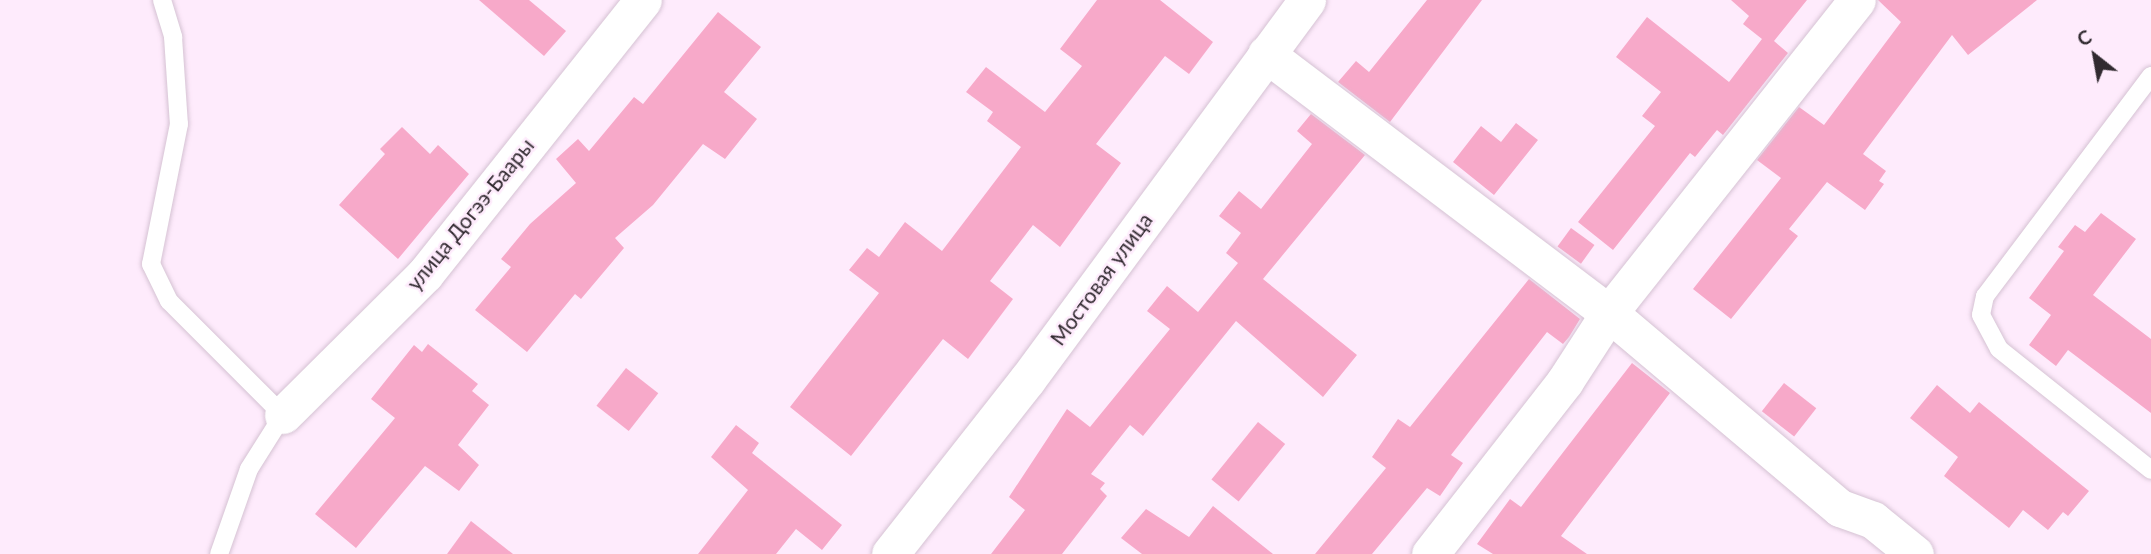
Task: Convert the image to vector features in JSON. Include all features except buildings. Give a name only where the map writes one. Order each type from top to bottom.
[{"type":"street","name":"улица Догээ-Баары","points":[[283,415],[425,274],[643,0]]},
{"type":"street","name":"Мостовая улица","points":[[890,554],[1027,380],[1307,0]]},
{"type":"street","points":[[1430,554],[1565,381],[1609,313],[1857,0]]},
{"type":"street","points":[[1266,54],[1609,313],[1840,508],[1872,520],[1915,554]]},
{"type":"lane","points":[[162,0],[173,37],[179,124],[151,264],[169,301],[283,415],[248,469],[219,554]]},
{"type":"lane","points":[[2151,76],[1985,296],[1981,315],[1999,349],[2151,470]]}]
